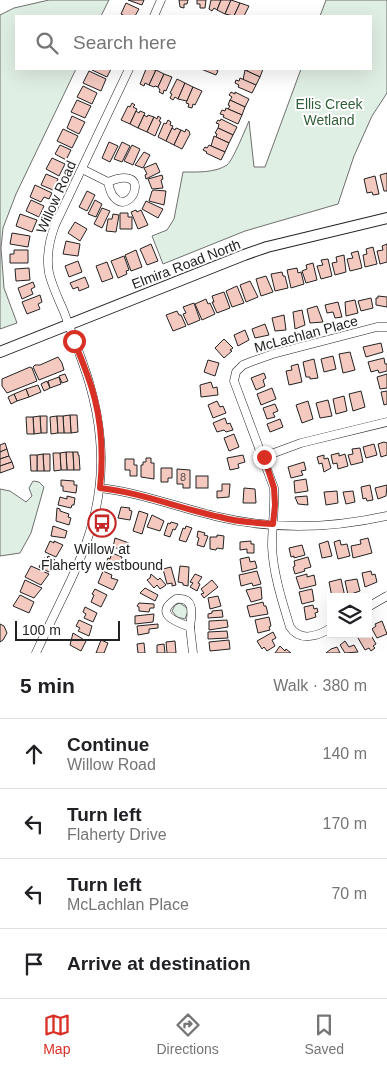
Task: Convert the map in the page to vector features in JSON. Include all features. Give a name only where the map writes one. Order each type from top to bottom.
[{"type":"main road","name":"Elmira Road North","points":[[0,352],[267,247],[387,218]]},
{"type":"street","points":[[154,15],[161,0]]},
{"type":"street","name":"Willow Road","points":[[39,652],[80,561],[92,525],[100,488],[102,464],[96,402],[49,274],[49,242],[55,225],[129,70]]},
{"type":"street","points":[[82,169],[108,182]]},
{"type":"street","name":"McLachlan Place","points":[[327,630],[308,636],[296,634],[290,627],[274,566],[272,547],[275,505],[274,488],[234,381],[236,372],[243,366],[273,354],[377,327],[387,327]]},
{"type":"street","points":[[264,457],[302,443],[387,422]]},
{"type":"street","points":[[100,488],[150,497],[221,518],[273,524],[329,526],[387,516]]},
{"type":"street","points":[[372,604],[387,596]]},
{"type":"street","points":[[190,627],[193,653]]},
{"type":"green space","points":[[49,0],[109,0],[102,15],[15,15],[15,70],[76,70],[16,194],[3,228],[1,248],[4,288],[17,323],[0,329],[0,15],[14,8]]},
{"type":"green space","name":"Ellis Creek Wetland","points":[[326,0],[387,0],[387,93],[372,116],[354,156],[338,204],[245,231],[163,264],[152,236],[167,230],[174,219],[183,172],[211,171],[227,165],[236,151],[249,121],[254,167],[265,167],[301,70],[372,70],[372,15],[320,15]]},
{"type":"green space","points":[[33,481],[39,482],[44,487],[31,533],[20,553],[0,556],[0,489],[10,491],[26,502],[32,496],[29,488]]},
{"type":"green space","points":[[180,603],[188,611],[185,619],[177,617],[172,611],[175,605]]},
{"type":"building","points":[[128,0],[144,0],[142,5]]},
{"type":"building","points":[[179,0],[188,0],[187,4],[184,4],[184,8],[180,7]]},
{"type":"building","points":[[197,0],[206,0],[205,8],[200,8]]},
{"type":"building","points":[[211,0],[221,0],[217,10],[214,8],[212,11],[209,9]]},
{"type":"building","points":[[221,0],[231,0],[225,14],[217,10]]},
{"type":"building","points":[[231,0],[240,3],[234,15],[225,14]]},
{"type":"building","points":[[126,3],[139,9],[136,15],[121,14]]},
{"type":"building","points":[[240,3],[249,6],[244,15],[234,15]]},
{"type":"building","points":[[92,70],[110,70],[107,77]]},
{"type":"building","points":[[146,70],[156,70],[149,85],[145,83],[144,86],[140,84]]},
{"type":"building","points":[[156,70],[164,74],[158,87],[154,87],[149,85]]},
{"type":"building","points":[[204,70],[216,70],[218,71],[216,75]]},
{"type":"building","points":[[245,70],[260,77],[256,85],[243,80]]},
{"type":"building","points":[[248,70],[263,70],[260,77]]},
{"type":"building","points":[[89,71],[106,79],[101,91],[83,83]]},
{"type":"building","points":[[164,74],[172,77],[163,94],[159,92],[158,87]]},
{"type":"building","points":[[240,78],[256,85],[252,93],[238,87],[239,85],[235,83]]},
{"type":"building","points":[[177,79],[185,83],[178,99],[175,97],[173,100],[170,98],[172,94],[170,93]]},
{"type":"building","points":[[185,83],[193,87],[187,101],[178,99]]},
{"type":"building","points":[[83,86],[97,93],[92,104],[77,97]]},
{"type":"building","points":[[193,87],[202,91],[192,108],[188,107],[189,104],[186,103]]},
{"type":"building","points":[[231,92],[249,99],[245,107],[230,100],[232,97],[229,95]]},
{"type":"building","points":[[77,100],[91,106],[85,118],[71,112]]},
{"type":"building","points":[[230,100],[245,107],[242,115],[228,109]]},
{"type":"building","points":[[132,103],[135,105],[133,107],[137,109],[130,124],[121,120],[128,106],[130,107]]},
{"type":"building","points":[[226,108],[242,115],[238,124],[220,114]]},
{"type":"building","points":[[136,111],[145,113],[138,128],[130,124]]},
{"type":"building","points":[[144,115],[154,117],[147,132],[138,128]]},
{"type":"building","points":[[72,116],[85,122],[79,134],[67,128]]},
{"type":"building","points":[[158,116],[161,118],[159,121],[161,122],[155,136],[147,132],[154,117],[157,119]]},
{"type":"building","points":[[221,119],[237,127],[233,135],[218,128],[219,124],[216,123]]},
{"type":"building","points":[[168,120],[171,122],[170,125],[173,126],[166,141],[158,137],[164,123],[166,124]]},
{"type":"building","points":[[172,128],[181,130],[174,145],[166,141]]},
{"type":"building","points":[[218,128],[233,135],[229,143],[216,137],[217,134],[215,133]]},
{"type":"building","points":[[63,129],[78,136],[72,148],[57,141]]},
{"type":"building","points":[[186,129],[190,134],[182,149],[174,145],[181,130],[185,132]]},
{"type":"building","points":[[214,136],[229,143],[225,152],[211,146]]},
{"type":"building","points":[[109,142],[118,146],[110,162],[102,158]]},
{"type":"building","points":[[122,142],[130,146],[122,162],[114,159]]},
{"type":"building","points":[[60,145],[71,150],[66,160],[55,154]]},
{"type":"building","points":[[132,145],[140,149],[133,165],[124,161]]},
{"type":"building","points":[[209,145],[225,152],[221,160],[203,150]]},
{"type":"building","points":[[144,152],[150,155],[143,168],[135,165]]},
{"type":"building","points":[[52,158],[65,164],[59,176],[46,169]]},
{"type":"building","points":[[156,163],[160,172],[146,179],[145,175],[147,174],[144,168]]},
{"type":"building","points":[[387,173],[387,191],[384,191],[380,175]]},
{"type":"building","points":[[46,174],[58,179],[53,190],[41,185]]},
{"type":"building","points":[[162,175],[163,188],[152,189],[148,179]]},
{"type":"building","points":[[375,176],[379,194],[373,195],[372,192],[367,193],[364,179]]},
{"type":"building","points":[[35,185],[52,193],[49,199],[44,197],[41,202],[30,197]]},
{"type":"building","points":[[154,190],[166,191],[164,205],[149,201]]},
{"type":"building","points":[[87,191],[95,195],[87,211],[79,207]]},
{"type":"building","points":[[31,200],[44,206],[39,217],[26,211]]},
{"type":"building","points":[[95,200],[102,204],[96,217],[88,214]]},
{"type":"building","points":[[146,201],[163,209],[158,218],[142,209]]},
{"type":"building","points":[[102,208],[110,211],[102,228],[94,224]]},
{"type":"building","points":[[136,210],[137,212],[141,210],[148,225],[138,229],[131,212]]},
{"type":"building","points":[[120,213],[128,213],[128,217],[132,217],[132,229],[120,229]]},
{"type":"building","points":[[20,214],[37,220],[32,232],[16,226]]},
{"type":"building","points":[[113,214],[119,215],[116,232],[106,231],[108,219],[112,219]]},
{"type":"building","points":[[75,222],[87,229],[80,241],[68,233]]},
{"type":"building","points":[[12,233],[30,236],[28,247],[10,244]]},
{"type":"building","points":[[66,241],[80,244],[78,256],[63,254]]},
{"type":"building","points":[[151,244],[158,261],[147,265],[140,249]]},
{"type":"building","points":[[387,244],[387,262],[380,264],[377,251],[383,250],[382,246]]},
{"type":"building","points":[[373,247],[377,264],[365,267],[363,255],[367,254],[366,249]]},
{"type":"building","points":[[14,250],[28,250],[28,263],[10,263],[10,254],[14,254]]},
{"type":"building","points":[[136,250],[142,267],[131,271],[125,255]]},
{"type":"building","points":[[358,251],[362,268],[350,271],[347,259],[353,258],[351,253]]},
{"type":"building","points":[[344,255],[346,272],[335,275],[332,263],[337,262],[336,257]]},
{"type":"building","points":[[124,256],[129,270],[126,271],[127,274],[118,278],[111,261]]},
{"type":"building","points":[[328,259],[332,276],[321,279],[317,266],[323,265],[321,260]]},
{"type":"building","points":[[78,261],[82,272],[69,277],[65,266]]},
{"type":"building","points":[[107,262],[113,278],[102,282],[96,266]]},
{"type":"building","points":[[313,263],[317,280],[306,283],[302,271],[307,269],[306,265]]},
{"type":"building","points":[[29,268],[30,280],[16,281],[15,269]]},
{"type":"building","points":[[297,268],[298,273],[301,272],[304,284],[291,288],[287,270]]},
{"type":"building","points":[[282,272],[288,288],[275,291],[271,274]]},
{"type":"building","points":[[266,276],[273,292],[261,296],[256,279]]},
{"type":"building","points":[[85,277],[89,287],[79,291],[78,287],[73,289],[70,283]]},
{"type":"building","points":[[250,281],[258,297],[246,302],[240,285]]},
{"type":"building","points":[[33,282],[35,287],[31,289],[33,294],[22,299],[18,288]]},
{"type":"building","points":[[237,286],[244,303],[232,307],[226,291]]},
{"type":"building","points":[[224,292],[230,308],[217,313],[212,302],[214,302],[212,296]]},
{"type":"building","points":[[40,295],[42,302],[38,304],[40,309],[27,314],[22,302]]},
{"type":"building","points":[[378,296],[387,297],[387,307],[376,305],[376,298]]},
{"type":"building","points":[[371,298],[373,308],[361,311],[358,301]]},
{"type":"building","points":[[206,299],[215,314],[202,320],[195,304]]},
{"type":"building","points":[[355,300],[358,313],[346,316],[345,302]]},
{"type":"building","points":[[338,302],[342,317],[335,318],[333,312],[327,313],[325,305]]},
{"type":"building","points":[[194,303],[200,320],[188,325],[183,314],[186,313],[183,307]]},
{"type":"building","points":[[317,306],[323,322],[310,323],[307,309]]},
{"type":"building","points":[[302,310],[305,325],[295,329],[293,312]]},
{"type":"building","points":[[177,311],[186,326],[173,331],[166,315]]},
{"type":"building","points":[[284,315],[286,330],[275,331],[272,318]]},
{"type":"building","points":[[265,324],[269,335],[255,338],[252,329]]},
{"type":"building","points":[[245,330],[249,340],[238,346],[234,335]]},
{"type":"building","points":[[224,339],[233,348],[224,358],[215,348]]},
{"type":"building","points":[[381,343],[383,352],[366,357],[363,347]]},
{"type":"building","points":[[350,352],[355,370],[343,373],[339,354]]},
{"type":"building","points":[[333,356],[336,369],[324,372],[321,359]]},
{"type":"building","points":[[58,357],[64,370],[39,380],[33,367]]},
{"type":"building","points":[[384,358],[385,364],[387,364],[387,371],[379,373],[378,370],[371,372],[368,362]]},
{"type":"building","points":[[314,359],[318,378],[310,379],[310,377],[306,377],[303,362]]},
{"type":"building","points":[[208,360],[219,363],[215,376],[204,372]]},
{"type":"building","points":[[298,364],[302,382],[289,385],[286,371],[292,370],[291,366]]},
{"type":"building","points":[[30,367],[37,381],[7,393],[2,386],[2,379]]},
{"type":"building","points":[[264,373],[266,378],[263,380],[265,386],[256,390],[251,378]]},
{"type":"building","points":[[65,374],[68,381],[62,383],[59,376]]},
{"type":"building","points":[[387,374],[387,388],[380,389],[377,377]]},
{"type":"building","points":[[59,377],[61,384],[50,388],[48,381]]},
{"type":"building","points":[[47,381],[50,388],[44,391],[41,384]]},
{"type":"building","points":[[211,382],[213,388],[217,387],[218,395],[201,397],[200,385]]},
{"type":"building","points":[[38,385],[41,392],[29,397],[26,389]]},
{"type":"building","points":[[272,388],[276,399],[261,405],[257,394]]},
{"type":"building","points":[[26,389],[29,397],[17,401],[14,394]]},
{"type":"building","points":[[361,391],[365,407],[353,411],[349,394]]},
{"type":"building","points":[[387,391],[387,404],[384,405],[381,392]]},
{"type":"building","points":[[14,394],[17,401],[11,404],[8,397]]},
{"type":"building","points":[[344,396],[347,411],[336,414],[333,399]]},
{"type":"building","points":[[328,400],[332,416],[320,418],[316,403]]},
{"type":"building","points":[[217,401],[220,407],[223,406],[226,413],[213,418],[208,405]]},
{"type":"building","points":[[308,401],[313,419],[302,423],[296,405]]},
{"type":"building","points":[[275,404],[278,411],[273,413],[275,417],[267,419],[263,408]]},
{"type":"building","points":[[70,415],[77,415],[78,432],[71,433]]},
{"type":"building","points":[[70,415],[71,433],[64,433],[63,416]]},
{"type":"building","points":[[40,416],[47,416],[47,433],[41,433]]},
{"type":"building","points":[[40,416],[41,433],[34,434],[33,417]]},
{"type":"building","points":[[57,416],[58,433],[51,434],[50,417]]},
{"type":"building","points":[[57,416],[63,416],[64,433],[58,433]]},
{"type":"building","points":[[26,417],[33,417],[34,434],[27,434]]},
{"type":"building","points":[[225,418],[227,424],[230,423],[233,430],[217,432],[213,423]]},
{"type":"building","points":[[280,419],[283,427],[270,432],[267,424]]},
{"type":"building","points":[[234,434],[239,447],[229,451],[224,438]]},
{"type":"building","points":[[5,443],[7,449],[0,452],[0,445]]},
{"type":"building","points":[[387,443],[387,455],[381,457],[378,444]]},
{"type":"building","points":[[374,444],[377,455],[366,458],[363,447]]},
{"type":"building","points":[[360,448],[363,462],[351,465],[348,455],[353,454],[352,449]]},
{"type":"building","points":[[7,449],[9,456],[0,459],[0,452]]},
{"type":"building","points":[[66,452],[73,452],[74,470],[67,470]]},
{"type":"building","points":[[66,452],[67,470],[61,470],[60,453]]},
{"type":"building","points":[[73,452],[78,452],[80,470],[74,470]]},
{"type":"building","points":[[53,453],[60,453],[61,470],[54,471]]},
{"type":"building","points":[[339,453],[339,456],[345,454],[348,466],[338,469],[337,463],[333,464],[331,455]]},
{"type":"building","points":[[43,454],[50,454],[50,471],[44,471]]},
{"type":"building","points":[[43,454],[44,471],[37,471],[37,455]]},
{"type":"building","points":[[30,455],[37,455],[37,471],[31,471]]},
{"type":"building","points":[[243,455],[245,462],[238,464],[239,468],[230,470],[227,458]]},
{"type":"building","points":[[324,455],[324,459],[328,458],[331,468],[324,472],[322,463],[319,464],[317,457]]},
{"type":"building","points":[[9,456],[12,462],[0,466],[0,459]]},
{"type":"building","points":[[146,458],[151,458],[151,463],[154,463],[154,479],[141,477],[141,465],[143,465],[143,462],[146,462]]},
{"type":"building","points":[[125,459],[134,459],[134,465],[137,465],[137,476],[130,476],[130,470],[125,470]]},
{"type":"building","points":[[12,462],[14,468],[0,473],[0,466]]},
{"type":"building","points":[[304,462],[306,470],[301,471],[303,475],[291,478],[288,467]]},
{"type":"building","points":[[161,468],[172,468],[172,478],[168,478],[168,482],[161,482]]},
{"type":"building","points":[[177,469],[190,470],[190,488],[183,488],[183,484],[177,484]]},
{"type":"building","points":[[196,476],[208,476],[208,488],[196,488]]},
{"type":"building","points":[[306,479],[308,491],[295,493],[294,481]]},
{"type":"building","points":[[61,480],[74,481],[74,485],[77,485],[76,493],[63,491]]},
{"type":"building","points":[[222,484],[230,484],[229,497],[217,498],[217,491],[222,491]]},
{"type":"building","points":[[370,485],[373,500],[367,501],[366,498],[363,499],[361,487]]},
{"type":"building","points":[[387,485],[386,496],[378,499],[375,488]]},
{"type":"building","points":[[244,488],[255,489],[256,503],[243,503]]},
{"type":"building","points":[[337,491],[338,503],[326,505],[324,492]]},
{"type":"building","points":[[353,491],[355,502],[346,504],[343,492]]},
{"type":"building","points":[[67,496],[75,498],[74,505],[71,508],[58,505],[60,497],[67,499]]},
{"type":"building","points":[[307,496],[308,505],[298,504],[295,497]]},
{"type":"building","points":[[121,507],[130,508],[129,510],[132,511],[130,520],[118,518]]},
{"type":"building","points":[[57,508],[69,514],[68,517],[71,518],[69,525],[56,521]]},
{"type":"building","points":[[139,511],[148,514],[142,534],[133,531]]},
{"type":"building","points":[[152,515],[164,521],[160,531],[147,527]]},
{"type":"building","points":[[171,522],[178,524],[175,530],[173,529],[170,537],[164,535],[168,523],[170,524]]},
{"type":"building","points":[[53,526],[67,531],[65,538],[51,536]]},
{"type":"building","points":[[186,526],[192,528],[186,542],[179,540],[183,528],[185,529]]},
{"type":"building","points":[[198,531],[208,536],[204,547],[197,545]]},
{"type":"building","points":[[217,535],[224,536],[223,549],[210,549],[210,537],[217,537]]},
{"type":"building","points":[[115,538],[129,543],[126,551],[113,547]]},
{"type":"building","points":[[368,538],[372,553],[353,558],[351,546],[361,544],[360,540]]},
{"type":"building","points":[[340,540],[341,545],[347,544],[350,556],[338,559],[334,542]]},
{"type":"building","points":[[50,541],[63,545],[56,557],[45,552]]},
{"type":"building","points":[[251,541],[251,544],[254,544],[254,553],[247,553],[247,549],[240,550],[240,542]]},
{"type":"building","points":[[328,541],[332,556],[322,558],[319,544]]},
{"type":"building","points":[[302,545],[305,555],[291,557],[289,548]]},
{"type":"building","points":[[112,553],[122,557],[118,569],[105,565]]},
{"type":"building","points":[[48,556],[55,560],[49,572],[39,567],[44,558],[47,559]]},
{"type":"building","points":[[249,557],[250,562],[255,561],[257,568],[242,572],[240,559]]},
{"type":"building","points":[[308,557],[311,567],[295,574],[294,561]]},
{"type":"building","points":[[31,566],[49,574],[41,585],[25,577]]},
{"type":"building","points":[[180,566],[189,567],[188,586],[178,582]]},
{"type":"building","points":[[171,567],[176,585],[172,586],[172,583],[167,584],[163,569]]},
{"type":"building","points":[[103,571],[112,575],[111,578],[118,580],[113,590],[98,583]]},
{"type":"building","points":[[257,571],[261,584],[253,586],[252,583],[241,586],[239,575]]},
{"type":"building","points":[[371,571],[372,575],[375,574],[377,582],[365,587],[362,573]]},
{"type":"building","points":[[151,574],[158,580],[160,578],[166,585],[160,589],[157,585],[154,588],[147,580]]},
{"type":"building","points":[[195,574],[202,577],[198,583],[200,584],[197,591],[190,587],[193,583],[190,582]]},
{"type":"building","points":[[307,574],[307,577],[314,575],[316,585],[300,589],[296,577]]},
{"type":"building","points":[[341,579],[344,593],[331,593],[329,582]]},
{"type":"building","points":[[357,579],[360,591],[348,593],[345,581]]},
{"type":"building","points":[[25,580],[42,588],[34,598],[20,592]]},
{"type":"building","points":[[212,580],[218,587],[204,598],[201,594],[204,593],[201,589]]},
{"type":"building","points":[[261,587],[262,599],[251,602],[246,590]]},
{"type":"building","points":[[145,588],[158,595],[155,601],[140,593]]},
{"type":"building","points":[[95,589],[107,595],[101,607],[91,602]]},
{"type":"building","points":[[312,589],[314,601],[302,604],[299,592]]},
{"type":"building","points":[[20,595],[34,602],[29,613],[13,606]]},
{"type":"building","points":[[218,596],[221,606],[210,609],[208,598]]},
{"type":"building","points":[[263,602],[268,614],[250,617],[247,606]]},
{"type":"building","points":[[139,603],[154,604],[154,608],[150,608],[149,612],[139,611],[137,606]]},
{"type":"building","points":[[313,605],[314,609],[317,608],[318,612],[315,613],[316,617],[306,620],[304,607]]},
{"type":"building","points":[[85,607],[97,613],[93,622],[84,618],[86,614],[83,612]]},
{"type":"building","points":[[222,610],[223,617],[208,618],[208,614],[212,613],[212,611]]},
{"type":"building","points":[[154,614],[153,622],[135,624],[135,616]]},
{"type":"building","points":[[269,617],[270,630],[258,633],[255,620]]},
{"type":"building","points":[[79,620],[92,626],[89,636],[78,631],[80,628],[76,626]]},
{"type":"building","points":[[227,620],[228,627],[209,630],[209,621]]},
{"type":"building","points":[[382,621],[387,634],[377,638],[372,629],[376,626],[375,624]]},
{"type":"building","points":[[0,624],[4,626],[7,633],[0,642]]},
{"type":"building","points":[[158,624],[158,628],[149,629],[149,633],[138,635],[137,626]]},
{"type":"building","points":[[227,631],[228,638],[208,639],[208,632]]},
{"type":"building","points":[[273,632],[276,638],[272,640],[275,646],[267,651],[264,647],[262,649],[257,641]]},
{"type":"building","points":[[73,633],[86,641],[81,651],[70,645]]},
{"type":"building","points":[[372,637],[376,644],[373,646],[375,648],[371,651],[369,648],[365,650],[358,638]]},
{"type":"building","points":[[101,640],[108,643],[104,653],[96,653]]},
{"type":"building","points":[[229,640],[230,649],[210,651],[209,642]]},
{"type":"building","points":[[175,641],[176,653],[167,653],[166,642]]},
{"type":"building","points":[[345,641],[349,647],[354,645],[358,652],[345,653],[340,645]]},
{"type":"building","points":[[144,643],[145,653],[138,653],[137,644]]},
{"type":"building","points":[[164,644],[165,653],[157,653],[157,645]]},
{"type":"building","points":[[280,646],[285,651],[286,649],[291,653],[275,653]]},
{"type":"building","points":[[337,647],[340,653],[326,653],[331,649]]},
{"type":"place","name":"Willow at Flaherty westbound","points":[[102,523]]},
{"type":"route","points":[[74,341],[96,402],[102,464],[100,488],[150,497],[221,518],[273,524],[274,488],[264,457]]}]
